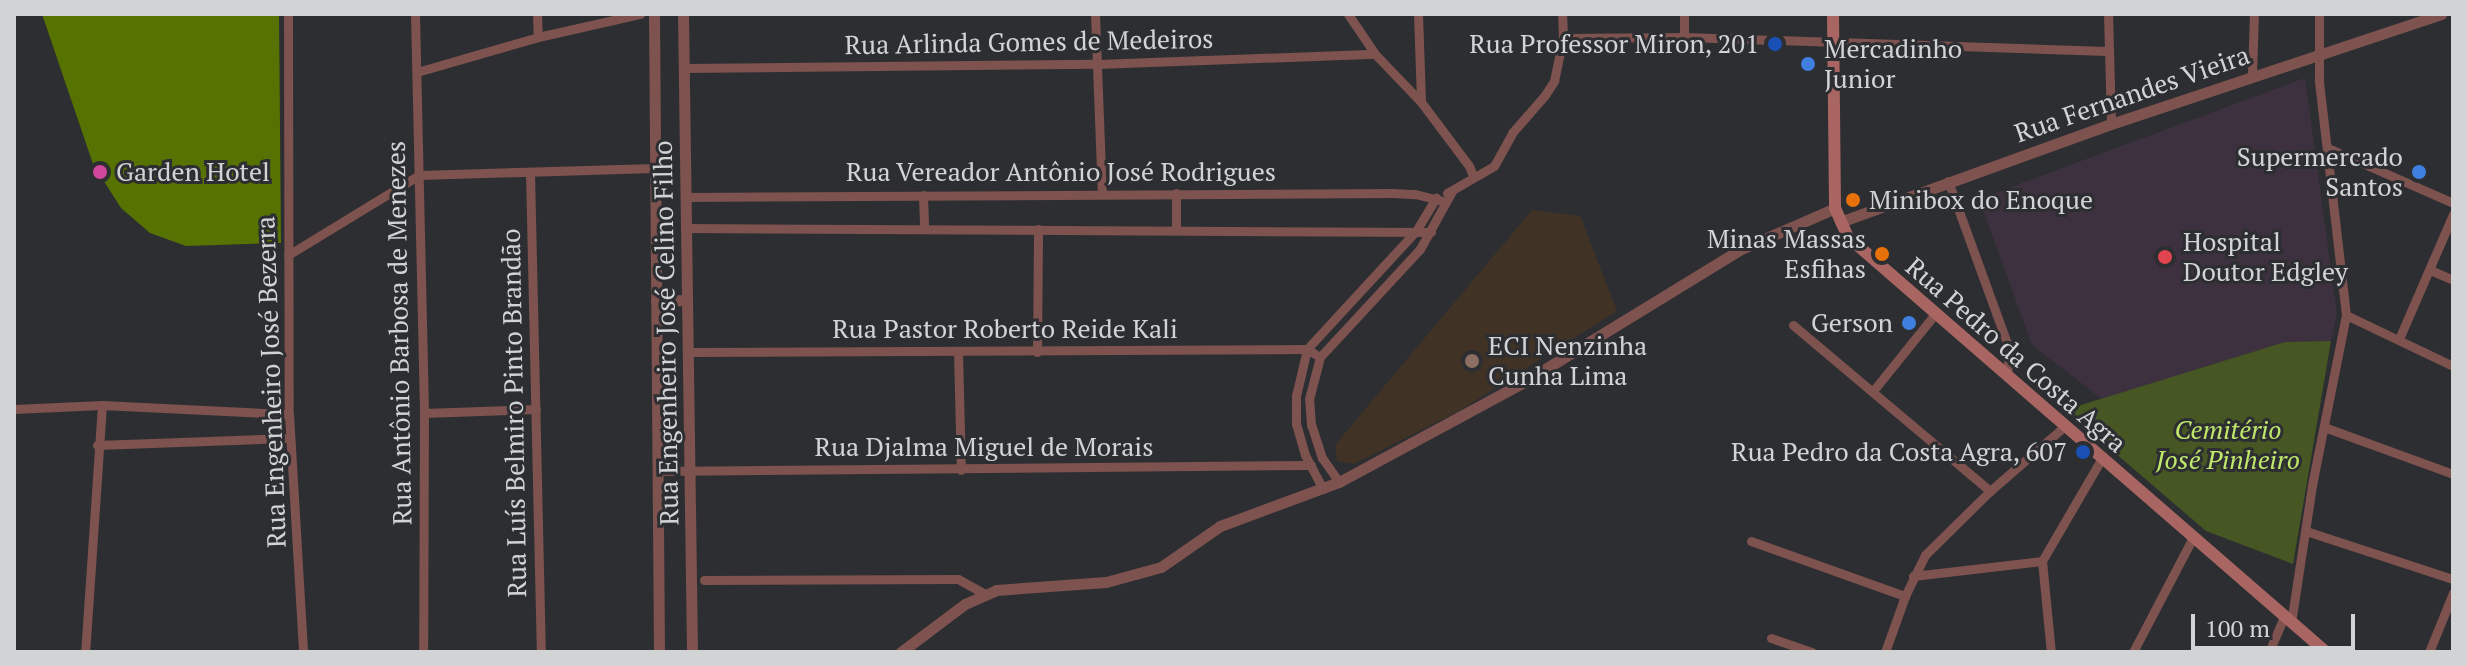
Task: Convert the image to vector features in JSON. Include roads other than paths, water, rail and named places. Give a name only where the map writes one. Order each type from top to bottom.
[{"type":"main road","name":"Rua Pedro da Costa Agra","points":[[1833,14],[1835,208],[1854,244],[2326,652]]},
{"type":"street","name":"Rua Engenheiro José Bezerra","points":[[288,14],[289,414],[303,652]]},
{"type":"street","name":"Rua Antônio Barbosa de Menezes","points":[[415,14],[424,413],[423,652]]},
{"type":"street","points":[[537,14],[538,37]]},
{"type":"street","points":[[417,72],[538,37],[640,14]]},
{"type":"street","name":"Rua Engenheiro José Celino Filho","points":[[654,14],[659,652]]},
{"type":"street","name":"Rua Engenheiro José Celino Filho","points":[[683,14],[692,652]]},
{"type":"street","points":[[1095,14],[1102,193]]},
{"type":"street","points":[[1348,14],[1375,54],[1421,102],[1473,176]]},
{"type":"street","points":[[1418,14],[1421,102]]},
{"type":"street","points":[[1323,489],[1296,424],[1296,396],[1307,349],[1441,200],[1473,176],[1484,175],[1494,166],[1512,133],[1554,81],[1563,38],[1562,14]]},
{"type":"street","points":[[1684,14],[1684,37]]},
{"type":"street","points":[[2108,14],[2111,124]]},
{"type":"street","points":[[2252,76],[2254,14]]},
{"type":"street","points":[[2269,652],[2287,620],[2346,315],[2318,55],[2319,14]]},
{"type":"street","name":"Rua Fernandes Vieira","points":[[1840,222],[2111,124],[2441,14]]},
{"type":"street","points":[[1563,38],[1684,37],[2107,51]]},
{"type":"street","name":"Rua Arlinda Gomes de Medeiros","points":[[683,68],[1097,64],[1375,54]]},
{"type":"street","points":[[2328,148],[2453,203]]},
{"type":"street","points":[[288,255],[419,175],[655,168]]},
{"type":"street","name":"Rua Luís Belmiro Pinto Brandão","points":[[530,173],[541,652]]},
{"type":"street","points":[[1948,181],[2009,349],[2007,377]]},
{"type":"street","points":[[1176,193],[1176,229]]},
{"type":"street","name":"Rua Vereador Antônio José Rodrigues","points":[[685,197],[1393,193],[1441,200]]},
{"type":"street","points":[[923,195],[924,228]]},
{"type":"street","points":[[1339,482],[1322,458],[1311,425],[1309,399],[1320,357],[1420,249],[1431,232],[1441,200]]},
{"type":"street","points":[[901,652],[985,594],[1006,588],[1106,582],[1148,572],[1220,526],[1339,482],[1524,382],[1739,250],[1835,208]]},
{"type":"street","points":[[2399,339],[2453,214]]},
{"type":"street","points":[[686,228],[1431,232]]},
{"type":"street","points":[[1037,352],[1038,229]]},
{"type":"street","points":[[2430,270],[2453,280]]},
{"type":"street","points":[[656,301],[686,300]]},
{"type":"street","points":[[1873,391],[1935,314]]},
{"type":"street","points":[[2346,315],[2453,366]]},
{"type":"street","points":[[1793,325],[1990,491]]},
{"type":"street","points":[[1307,349],[1320,357]]},
{"type":"street","name":"Rua Pastor Roberto Reide Kali","points":[[688,352],[1307,349]]},
{"type":"street","points":[[958,351],[961,470]]},
{"type":"street","points":[[1300,376],[1314,379]]},
{"type":"street","points":[[14,409],[102,405],[289,414]]},
{"type":"street","points":[[85,652],[102,405]]},
{"type":"street","points":[[424,413],[536,409]]},
{"type":"street","points":[[1885,652],[1913,576],[1933,546],[2065,426]]},
{"type":"street","points":[[2324,427],[2453,474]]},
{"type":"street","points":[[97,445],[290,438]]},
{"type":"street","points":[[2051,652],[2042,561],[2102,458]]},
{"type":"street","name":"Rua Djalma Miguel de Morais","points":[[659,471],[1311,465]]},
{"type":"street","points":[[2306,531],[2453,579]]},
{"type":"street","points":[[2133,652],[2193,537]]},
{"type":"street","points":[[1751,541],[1905,596]]},
{"type":"street","points":[[1913,576],[2042,561]]},
{"type":"street","points":[[704,580],[958,579],[985,594]]},
{"type":"street","points":[[2429,652],[2453,593]]},
{"type":"street","points":[[1771,638],[1812,652]]},
{"type":"place","name":"Rua Professor Miron, 201","points":[[1775,44]]},
{"type":"place","name":"Mercadinho Junior","points":[[1808,64]]},
{"type":"place","name":"Garden Hotel","points":[[100,172]]},
{"type":"place","name":"Supermercado Santos","points":[[2419,172]]},
{"type":"place","name":"Minibox do Enoque","points":[[1853,200]]},
{"type":"place","name":"Minas Massas Esfihas","points":[[1882,254]]},
{"type":"place","name":"Hospital Doutor Edgley","points":[[2165,257]]},
{"type":"place","name":"Gerson","points":[[1909,323]]},
{"type":"place","name":"ECI Nenzinha Cunha Lima","points":[[1472,361]]},
{"type":"place","name":"Rua Pedro da Costa Agra, 607","points":[[2083,452]]},
{"type":"park label","name":"Cemitério José Pinheiro","points":[[2228,445]]}]
